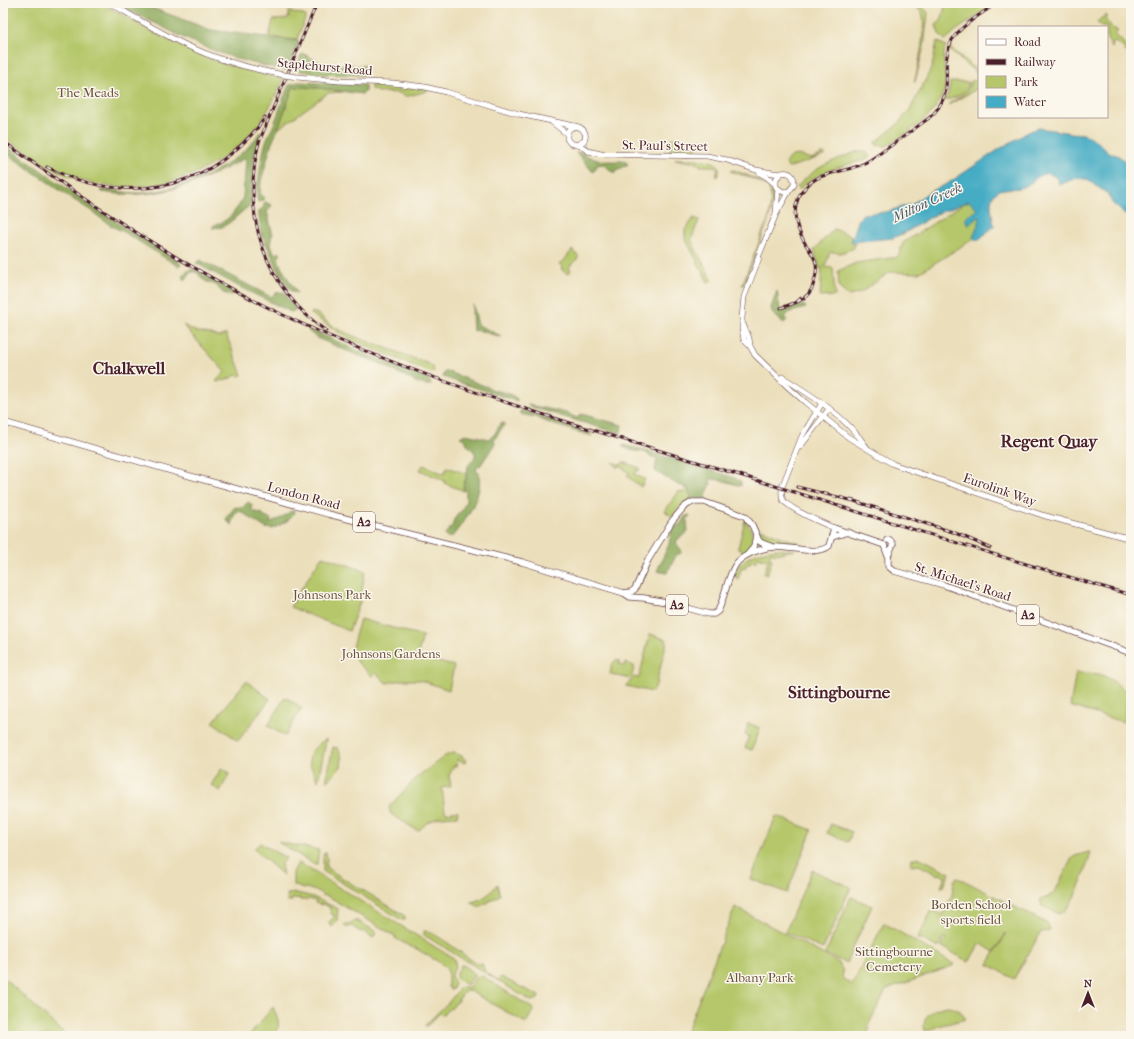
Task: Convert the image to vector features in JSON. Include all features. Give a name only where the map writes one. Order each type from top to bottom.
[{"type":"main road","name":"Staplehurst Road","points":[[110,3],[192,48],[243,66],[297,77],[425,87],[504,110],[575,126]]},
{"type":"main road","name":"Staplehurst Road","points":[[549,120],[567,134]]},
{"type":"main road","points":[[584,141],[577,145],[570,143],[567,139],[569,129],[575,126],[581,128],[584,131],[584,141],[588,147],[597,153]]},
{"type":"main road","name":"St. Paul's Street","points":[[577,145],[588,151],[608,155],[701,156],[727,160],[756,170],[779,174]]},
{"type":"main road","name":"St. Paul's Street","points":[[756,170],[767,177],[777,187]]},
{"type":"main road","points":[[776,214],[776,179],[779,174],[783,172],[788,173],[793,176],[795,181],[794,185],[776,214],[751,278],[744,297],[742,322],[749,338],[750,346],[755,354],[776,374]]},
{"type":"main road","points":[[777,187],[783,192],[789,191]]},
{"type":"main road","name":"Eurolink Way","points":[[776,374],[822,403],[853,430],[868,449]]},
{"type":"main road","name":"Eurolink Way","points":[[776,374],[788,387],[848,437],[893,464],[1042,515],[1130,539]]},
{"type":"main road","points":[[822,403],[802,436],[782,487],[782,498],[798,510],[834,528],[832,537],[848,532]]},
{"type":"main road","points":[[798,449],[829,409]]},
{"type":"main road","name":"London Road","points":[[3,422],[328,514],[529,564],[624,593]]},
{"type":"main road","points":[[624,593],[632,592],[664,532],[678,514],[690,503],[700,501],[745,516],[762,543],[773,547]]},
{"type":"main road","name":"St. Michael's Road","points":[[834,528],[887,545],[888,566],[894,571],[956,589],[1131,653]]},
{"type":"main road","name":"A2","points":[[624,593],[635,598],[644,598],[676,604],[709,614],[714,614],[718,611],[735,564],[747,555],[754,547],[756,535]]},
{"type":"main road","name":"A2","points":[[747,555],[759,550],[773,547],[822,550],[829,546],[832,537]]},
{"type":"main road","points":[[637,585],[640,594],[644,598]]},
{"type":"green space","name":"The Meads","points":[[3,3],[101,3],[158,35],[199,54],[242,69],[284,79],[257,126],[239,145],[218,161],[195,173],[170,182],[144,186],[118,187],[92,183],[67,175],[50,167],[34,158],[3,136]]},
{"type":"green space","points":[[117,3],[144,3],[152,8],[211,30],[299,41],[287,70],[269,67],[235,58],[203,46],[126,9]]},
{"type":"green space","points":[[906,3],[918,5],[924,8],[928,13],[924,46],[915,82],[921,47],[923,18],[922,13],[919,10]]},
{"type":"green space","points":[[946,3],[996,3],[945,40],[939,34],[936,25],[941,21]]},
{"type":"green space","points":[[289,11],[306,16],[297,40],[269,37],[273,20],[287,19],[289,16]]},
{"type":"green space","points":[[1105,15],[1107,17],[1105,19],[1106,21],[1112,28],[1117,30],[1115,35],[1130,50],[1126,52],[1124,48],[1115,42],[1113,43],[1112,48],[1108,41],[1108,26],[1100,26],[1097,22]]},
{"type":"green space","points":[[937,41],[946,46],[944,60],[945,84],[943,95],[938,105],[913,128],[885,147],[883,145],[878,146],[875,143],[899,123],[911,108],[932,67]]},
{"type":"green space","points":[[950,48],[978,72],[978,80],[974,71],[949,50]]},
{"type":"green space","points":[[304,54],[330,66],[347,64],[358,66],[366,65],[366,75],[313,74],[300,71],[296,69],[301,55]]},
{"type":"green space","points":[[978,80],[978,86],[975,90],[948,105],[966,91],[971,81]]},
{"type":"green space","points":[[298,82],[365,85],[365,92],[362,94],[319,88],[293,87],[271,145],[261,181],[260,194],[264,197],[264,200],[258,202],[258,181],[261,161],[267,139],[289,85]]},
{"type":"green space","points":[[950,82],[969,82],[966,89],[960,95],[945,100],[949,91]]},
{"type":"green space","points":[[371,85],[394,85],[429,89],[427,91],[405,97],[400,93],[379,92],[371,89]]},
{"type":"green space","points":[[293,87],[319,88],[343,92],[328,93],[278,129]]},
{"type":"green space","points":[[260,132],[254,158],[250,205],[222,227],[212,228],[214,225],[223,222],[231,216],[240,204],[243,197],[245,158],[194,183],[159,192],[122,194],[102,192],[100,190],[137,193],[153,192],[170,189],[188,183],[222,167],[237,157],[250,145]]},
{"type":"green space","points":[[671,138],[674,138],[680,143],[696,145],[695,152],[670,151]]},
{"type":"green space","points":[[3,144],[102,213],[181,264],[178,266],[124,232],[110,225],[9,155],[3,150]]},
{"type":"green space","points":[[858,151],[866,151],[870,157],[822,174],[810,180],[799,190],[797,187],[818,169],[832,161]]},
{"type":"green space","points":[[576,152],[602,161],[625,161],[628,164],[620,169],[619,168],[615,173],[602,164],[597,165],[593,172]]},
{"type":"green space","points":[[824,153],[826,155],[788,168],[786,163],[787,160],[795,155],[811,159]]},
{"type":"green space","points":[[675,159],[706,160],[716,164],[719,167],[719,172],[717,177],[718,168],[712,166],[700,166],[700,164]]},
{"type":"green space","points":[[734,170],[756,179],[773,189],[773,202],[770,215],[744,285],[742,285],[769,217],[770,191],[762,183],[730,171]]},
{"type":"green space","points":[[968,200],[973,201],[984,217],[973,239],[919,273],[890,272],[860,293],[849,296],[839,288],[838,271],[856,263],[898,257],[903,243],[966,202],[936,214],[901,235],[912,223]]},
{"type":"green space","points":[[265,202],[272,205],[267,212],[273,235],[271,236],[271,246],[275,254],[279,252],[281,254],[278,258],[281,267],[297,293],[291,291],[279,272],[261,232],[259,211],[263,208]]},
{"type":"green space","points":[[694,218],[699,220],[691,240],[712,280],[708,282],[685,238],[685,230]]},
{"type":"green space","points":[[834,229],[852,236],[851,242],[855,242],[854,248],[841,253],[830,252],[825,267],[833,268],[835,296],[820,297],[822,267],[820,269],[814,250]]},
{"type":"green space","points":[[572,250],[579,257],[569,267],[571,271],[568,274],[562,270],[563,267],[559,264],[563,262]]},
{"type":"green space","points":[[200,260],[271,297],[276,293],[284,292],[288,300],[297,309],[291,312],[242,288],[196,263]]},
{"type":"green space","points":[[192,268],[235,293],[231,295],[223,293],[216,285],[205,281],[196,272],[191,272],[185,280],[182,275]]},
{"type":"green space","points":[[777,291],[780,310],[804,305],[806,308],[790,312],[784,318],[787,320],[784,323],[773,314],[771,308]]},
{"type":"green space","points":[[473,305],[478,325],[501,336],[500,337],[478,330],[473,331]]},
{"type":"green space","points":[[312,312],[318,314],[332,326],[348,334],[429,364],[433,367],[434,372],[432,373],[347,338],[311,314]]},
{"type":"green space","points":[[183,325],[197,332],[219,337],[226,334],[242,375],[237,375],[224,381],[216,381],[225,372]]},
{"type":"green space","points":[[309,329],[370,356],[426,378],[430,381],[431,385],[418,383],[379,363],[317,338],[308,331]]},
{"type":"green space","points":[[446,371],[490,388],[494,391],[509,394],[515,397],[517,401],[443,377]]},
{"type":"green space","points":[[529,404],[566,413],[577,418],[581,414],[622,425],[621,432],[618,433],[528,406]]},
{"type":"green space","points":[[521,410],[589,432],[592,436],[555,425],[535,417],[520,414]]},
{"type":"green space","points":[[501,423],[504,423],[504,425],[494,440],[494,445],[480,466],[477,467],[476,471],[479,473],[480,482],[476,500],[462,524],[451,538],[445,536],[452,526],[457,514],[462,511],[466,501],[466,492],[463,487],[468,466],[475,457],[475,453],[467,444],[465,439],[460,437],[465,434],[489,439],[494,435]]},
{"type":"green space","points":[[623,445],[645,450],[735,478],[741,482],[741,486],[721,480],[709,479],[711,484],[706,495],[706,499],[692,499],[688,490],[690,490],[689,488],[678,485],[655,471],[657,458],[650,457],[645,452],[633,451],[623,447]]},
{"type":"green space","points":[[613,462],[621,465],[623,462],[640,468],[639,471],[636,470],[635,475],[645,479],[641,487],[627,476],[629,473],[619,465],[617,468]]},
{"type":"green space","points":[[423,465],[444,474],[447,467],[467,474],[463,487],[464,491],[444,483],[445,481],[420,470]]},
{"type":"green space","points":[[686,487],[690,490],[692,499],[683,504],[672,517],[665,511],[679,491],[685,493]]},
{"type":"green space","points":[[248,502],[252,505],[252,511],[263,514],[264,517],[271,519],[269,523],[281,518],[291,511],[295,513],[287,521],[273,529],[267,529],[240,511],[234,515],[232,522],[230,522],[233,525],[228,522],[226,518],[235,507],[242,508]]},
{"type":"green space","points":[[690,515],[687,520],[688,532],[678,539],[676,543],[682,551],[680,554],[677,554],[667,573],[657,571],[669,544],[672,527],[680,525],[685,516]]},
{"type":"green space","points":[[745,520],[752,534],[753,543],[748,550],[743,552],[738,548]]},
{"type":"green space","points":[[761,529],[802,545],[768,543],[759,536],[758,531]]},
{"type":"green space","points":[[777,549],[795,550],[775,554],[771,552],[769,558],[772,559],[767,575],[764,574],[768,560],[757,557],[756,562],[752,560],[745,568],[742,567],[738,579],[734,576],[741,564],[751,556],[763,551]]},
{"type":"green space","name":"Johnsons Park","points":[[322,556],[365,571],[360,602],[349,631],[290,607]]},
{"type":"green space","name":"Johnsons Gardens","points":[[360,619],[423,636],[417,657],[454,666],[449,690],[420,680],[403,680],[386,683],[376,673],[372,676],[356,661],[352,647]]},
{"type":"green space","points":[[650,634],[667,640],[656,685],[652,692],[626,686],[634,677],[639,678]]},
{"type":"green space","points":[[616,660],[620,661],[619,664],[625,666],[626,663],[634,666],[630,679],[610,674],[612,664]]},
{"type":"green space","points":[[1076,672],[1101,675],[1109,678],[1128,692],[1129,690],[1123,722],[1070,706]]},
{"type":"green space","points":[[246,681],[270,699],[238,741],[213,722]]},
{"type":"green space","points":[[285,697],[302,708],[285,736],[268,726]]},
{"type":"green space","points":[[748,723],[760,728],[752,750],[745,748],[749,737],[745,735]]},
{"type":"green space","points":[[326,739],[318,781],[311,768],[310,757],[314,749]]},
{"type":"green space","points":[[333,747],[338,748],[342,758],[341,767],[326,782]]},
{"type":"green space","points":[[454,753],[462,756],[466,761],[465,763],[457,759],[458,761],[456,766],[453,766],[449,776],[451,786],[442,788],[445,811],[447,813],[458,811],[457,816],[440,817],[428,822],[418,831],[391,814],[389,807],[417,777],[445,756]]},
{"type":"green space","points":[[222,768],[230,773],[220,791],[211,785]]},
{"type":"green space","points":[[776,816],[812,830],[787,893],[751,879]]},
{"type":"green space","points":[[831,824],[852,832],[848,842],[827,833]]},
{"type":"green space","points":[[278,842],[319,850],[317,864],[315,865]]},
{"type":"green space","points":[[260,843],[286,858],[281,865],[283,875],[254,849]]},
{"type":"green space","points":[[326,852],[327,868],[405,916],[405,920],[402,920],[323,871],[323,854]]},
{"type":"green space","points":[[1091,852],[1079,887],[1064,911],[1059,914],[1042,906],[1040,900],[1055,892],[1072,858]]},
{"type":"green space","points":[[918,857],[950,873],[943,887],[941,887],[945,877],[919,865],[912,866],[910,862],[911,860]]},
{"type":"green space","points":[[298,863],[453,958],[456,966],[451,976],[455,983],[453,989],[448,987],[448,972],[442,964],[395,938],[395,936],[335,900],[325,895],[323,896],[319,892],[293,885],[293,872]]},
{"type":"green space","points":[[812,870],[851,887],[823,949],[785,932]]},
{"type":"green space","name":"Borden School sports field","points":[[956,878],[963,880],[1048,924],[1050,931],[1041,932],[1014,979],[988,964],[1006,934],[1004,934],[1005,935],[994,952],[980,943],[969,962],[941,946],[946,938],[943,938],[938,948],[921,939],[917,939],[932,910],[942,915],[952,895],[954,881]]},
{"type":"green space","points":[[497,884],[500,895],[479,907],[471,902],[486,896]]},
{"type":"green space","points":[[297,893],[313,897],[338,909],[337,920],[332,927],[328,923],[334,917],[334,915],[330,913],[330,907],[315,903],[316,901],[308,899],[300,900],[300,898],[288,901],[287,894]]},
{"type":"green space","points":[[851,897],[872,906],[846,963],[825,954]]},
{"type":"green space","name":"Albany Park","points":[[735,907],[839,963],[843,972],[842,978],[852,985],[884,923],[955,965],[886,990],[868,1026],[870,1028],[867,1034],[870,1036],[685,1036]]},
{"type":"green space","points":[[357,921],[377,932],[373,938],[363,931],[361,932],[351,926],[347,928],[344,925],[350,924]]},
{"type":"green space","points":[[424,931],[436,935],[478,964],[482,963],[485,972],[498,980],[501,977],[539,996],[538,999],[531,1001],[424,935]]},
{"type":"green space","points":[[461,965],[475,974],[468,984],[464,984],[456,978]]},
{"type":"green space","points":[[480,976],[532,1008],[533,1011],[526,1023],[468,990],[465,991],[451,1009],[450,1008],[442,1015],[440,1013],[426,1027],[425,1025],[449,1002],[459,989],[462,987],[469,987],[476,977]]},
{"type":"green space","points":[[3,977],[67,1036],[3,1036]]},
{"type":"green space","points":[[949,1006],[960,1011],[966,1019],[925,1031],[925,1021],[930,1013],[939,1008]]},
{"type":"green space","points":[[273,1007],[278,1024],[275,1036],[249,1036]]},
{"type":"water","name":"Milton Creek","points":[[1039,128],[1088,136],[1097,141],[1108,152],[1119,156],[1130,166],[1131,219],[1112,203],[1108,194],[1086,179],[1076,178],[1059,185],[1058,179],[1046,174],[1041,175],[1023,187],[1002,189],[998,191],[992,198],[991,204],[994,226],[977,241],[973,237],[980,220],[979,217],[968,225],[965,218],[977,210],[969,201],[936,214],[893,238],[851,242],[859,219],[863,214],[886,212],[912,204],[929,192],[947,184],[1001,148],[1030,131]]},
{"type":"railway","points":[[317,3],[259,142],[254,169],[253,196],[256,222],[262,247],[273,271],[287,293],[305,313],[326,331]]},
{"type":"railway","points":[[797,302],[806,297],[810,292],[813,286],[816,271],[815,259],[800,234],[795,217],[796,205],[804,189],[812,181],[821,177],[850,169],[870,160],[929,118],[944,98],[946,89],[946,60],[952,40],[966,25],[997,3]]},
{"type":"railway","points":[[47,167],[70,177],[94,184],[118,188],[142,188],[166,185],[189,178],[211,168],[232,153],[246,140],[265,117]]},
{"type":"railway","points":[[3,141],[117,220],[195,268],[276,312],[370,353],[475,392],[582,427],[985,552],[1131,595]]},
{"type":"railway","points":[[781,308],[797,302],[801,298]]},
{"type":"railway","points":[[797,487],[854,501],[953,532],[990,548]]},
{"type":"district","name":"Chalkwell","points":[[129,368]]},
{"type":"district","name":"Regent Quay","points":[[1049,441]]},
{"type":"district","name":"Sittingbourne","points":[[839,692]]},
{"type":"park label","name":"Sittingbourne Cemetery","points":[[894,958]]}]
